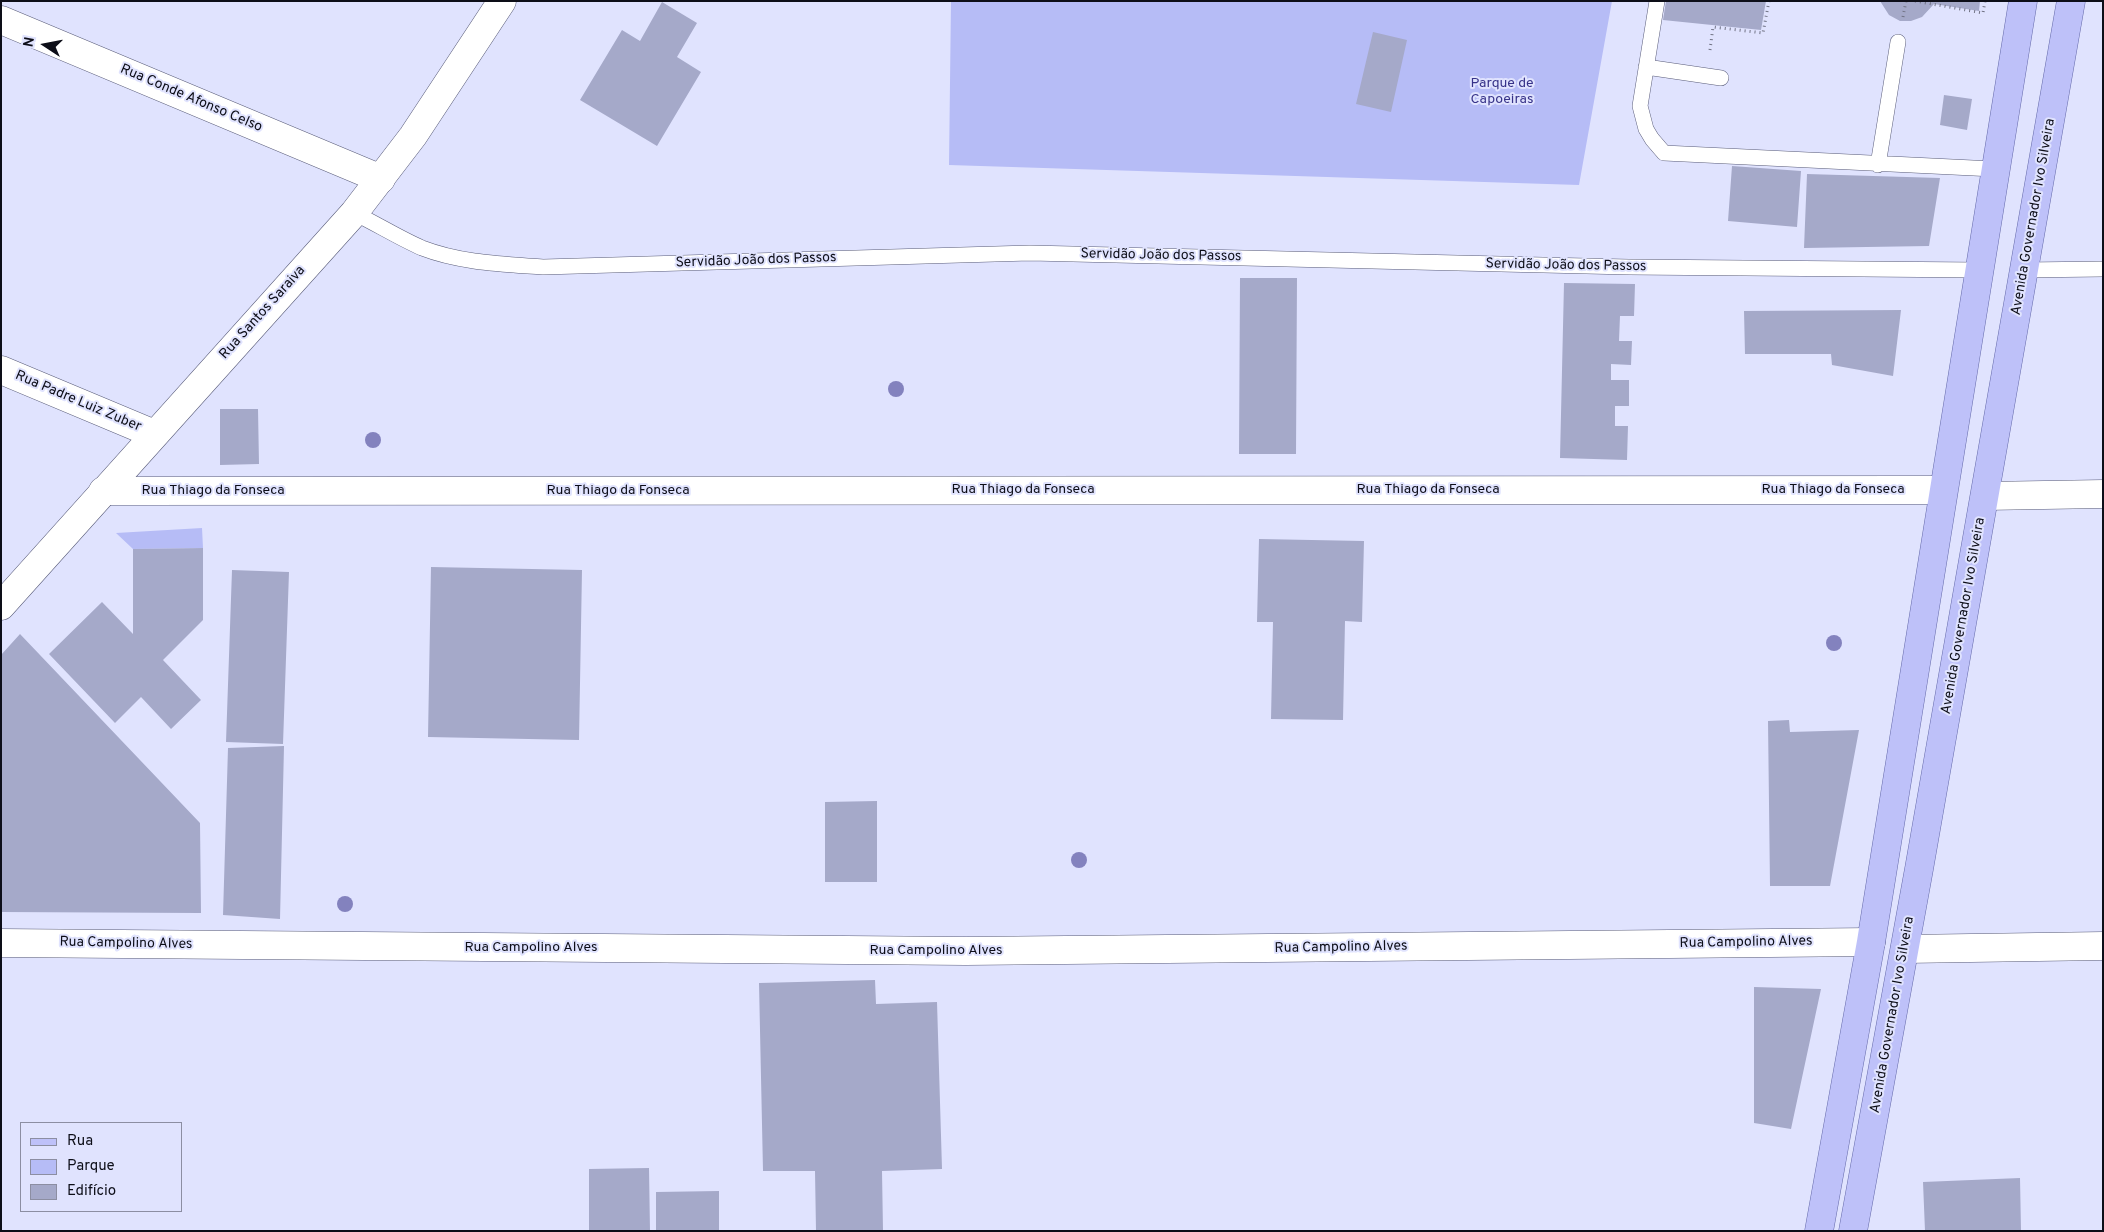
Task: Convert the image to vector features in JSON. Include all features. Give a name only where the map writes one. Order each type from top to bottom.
[{"type":"main road","points":[[1819,1231],[1871,942],[1994,169],[2023,1]]},
{"type":"main road","name":"Avenida Governador Ivo Silveira","points":[[1853,1231],[1905,949],[2071,1]]},
{"type":"street","name":"Rua Santos Saraiva","points":[[1,606],[354,213],[441,96],[502,1]]},
{"type":"street","name":"Rua Conde Afonso Celso","points":[[1,20],[381,179]]},
{"type":"street","name":"Rua Padre Luiz Zuber","points":[[1,370],[154,434]]},
{"type":"street","name":"Rua Thiago da Fonseca","points":[[103,492],[1943,490]]},
{"type":"street","points":[[1985,496],[2103,494]]},
{"type":"street","name":"Rua Campolino Alves","points":[[1,943],[976,951],[1871,942]]},
{"type":"street","points":[[1905,949],[2103,946]]},
{"type":"lane","points":[[1657,1],[1640,106],[1646,129],[1664,153],[1878,165],[1994,169]]},
{"type":"lane","points":[[1878,165],[1898,42]]},
{"type":"lane","points":[[1646,67],[1714,77]]},
{"type":"lane","name":"Servidão João dos Passos","points":[[354,213],[422,247],[449,256],[482,263],[543,267],[1030,253],[1640,268],[1978,270]]},
{"type":"lane","points":[[2024,270],[2103,269]]},
{"type":"path","points":[[1714,77],[1713,27],[1763,33],[1769,1]]},
{"type":"path","points":[[1915,1],[1983,13],[1985,1]]},
{"type":"green space","name":"Parque de Capoeiras","points":[[951,1],[1612,1],[1579,185],[949,165]]},
{"type":"green space","points":[[202,528],[203,548],[133,549],[116,533]]},
{"type":"building","points":[[1666,1],[1766,1],[1761,30],[1663,20]]},
{"type":"building","points":[[1880,1],[1980,1],[1979,11],[1934,4],[1922,17],[1911,21],[1900,21],[1889,15]]},
{"type":"building","points":[[662,2],[697,23],[677,57],[701,72],[657,146],[580,100],[622,30],[640,41]]},
{"type":"building","points":[[1373,32],[1407,40],[1391,112],[1356,104]]},
{"type":"building","points":[[1944,95],[1972,99],[1967,130],[1940,125]]},
{"type":"building","points":[[1732,166],[1801,171],[1797,227],[1728,221]]},
{"type":"building","points":[[1807,174],[1940,178],[1929,246],[1804,248]]},
{"type":"building","points":[[1240,278],[1297,278],[1296,454],[1239,454]]},
{"type":"building","points":[[1564,283],[1635,284],[1634,316],[1620,316],[1619,341],[1632,341],[1631,365],[1611,364],[1611,380],[1629,380],[1629,406],[1615,406],[1615,426],[1628,426],[1627,460],[1560,458]]},
{"type":"building","points":[[1901,310],[1893,376],[1832,365],[1831,354],[1745,354],[1744,311]]},
{"type":"building","points":[[220,409],[258,409],[259,464],[220,465]]},
{"type":"building","points":[[1259,539],[1364,541],[1362,622],[1345,621],[1343,720],[1271,719],[1273,622],[1257,622]]},
{"type":"building","points":[[203,548],[203,620],[163,660],[201,700],[171,729],[141,697],[115,723],[49,654],[102,602],[133,634],[133,549]]},
{"type":"building","points":[[431,567],[582,570],[579,740],[428,737]]},
{"type":"building","points":[[232,570],[289,572],[283,744],[226,742]]},
{"type":"building","points":[[20,634],[200,823],[201,913],[1,912],[1,655]]},
{"type":"building","points":[[1789,720],[1790,732],[1859,730],[1830,886],[1770,886],[1768,721]]},
{"type":"building","points":[[284,746],[280,919],[223,915],[228,748]]},
{"type":"building","points":[[877,801],[877,882],[825,882],[825,802]]},
{"type":"building","points":[[875,980],[876,1004],[937,1002],[942,1169],[882,1171],[883,1231],[816,1231],[815,1171],[763,1171],[759,983]]},
{"type":"building","points":[[1754,987],[1821,989],[1791,1129],[1754,1123]]},
{"type":"building","points":[[649,1168],[650,1231],[589,1231],[589,1169]]},
{"type":"building","points":[[2020,1178],[2021,1231],[1925,1231],[1923,1182]]},
{"type":"building","points":[[719,1191],[719,1231],[656,1231],[656,1192]]}]
